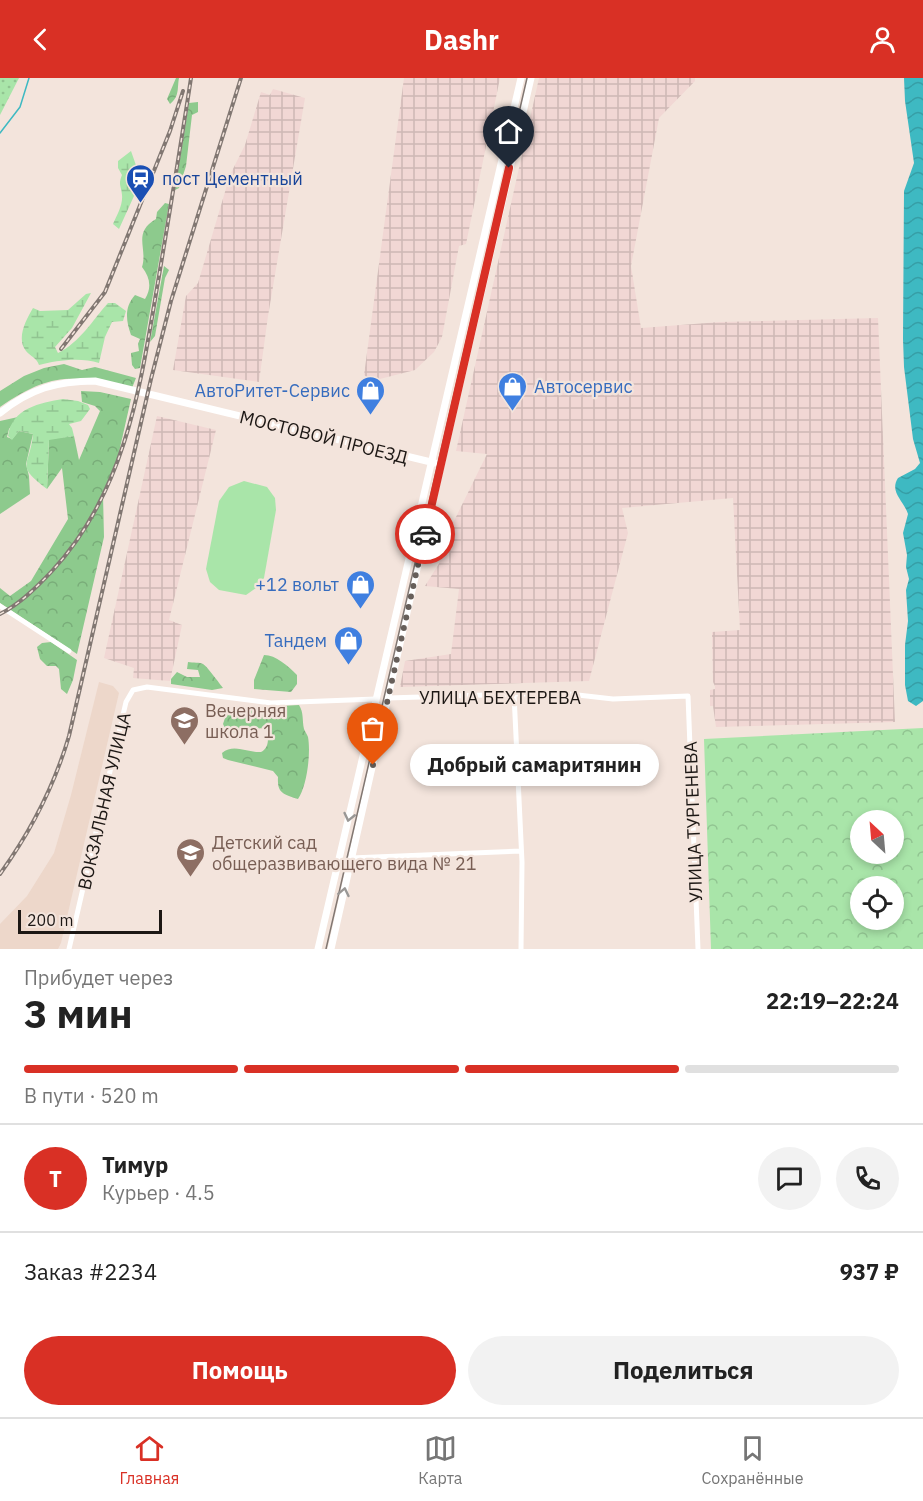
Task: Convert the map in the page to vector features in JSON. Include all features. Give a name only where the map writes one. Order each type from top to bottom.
[{"type":"main road","points":[[318,949],[521,78]]},
{"type":"main road","points":[[331,949],[531,78]]},
{"type":"main road","name":"МОСТОВОЙ ПРОЕЗД","points":[[0,413],[18,399],[50,385],[72,381],[95,381],[441,465]]},
{"type":"main road","name":"УЛИЦА БЕХТЕРЕВА","points":[[376,699],[388,698]]},
{"type":"street","points":[[0,606],[69,651]]},
{"type":"street","name":"УЛИЦА БЕХТЕРЕВА","points":[[133,690],[147,687],[271,703],[376,699]]},
{"type":"street","name":"ВОКЗАЛЬНАЯ УЛИЦА","points":[[69,949],[126,702],[133,690]]},
{"type":"street","name":"УЛИЦА БЕХТЕРЕВА","points":[[388,698],[514,694],[569,694],[613,699],[688,696]]},
{"type":"street","points":[[514,694],[521,850],[521,949]]},
{"type":"street","name":"УЛИЦА ТУРГЕНЕВА","points":[[688,696],[698,949]]},
{"type":"street","points":[[351,858],[521,850]]},
{"type":"shaded area","points":[[404,78],[500,78],[466,244],[459,246],[442,337],[434,352],[415,370],[372,381],[364,375]]},
{"type":"shaded area","points":[[539,78],[695,78],[695,81],[659,118],[631,266],[641,328],[720,322],[878,318],[895,722],[716,727],[713,706],[710,706],[710,690],[715,689],[712,632],[740,630],[733,498],[622,508],[628,533],[589,681],[400,687],[405,661],[451,654],[459,589],[425,586],[440,562],[429,550],[454,521],[487,454],[456,451]]},
{"type":"shaded area","points":[[273,89],[305,98],[259,382],[173,370],[186,296],[198,283],[230,175],[245,145],[261,92],[270,95]]},
{"type":"shaded area","points":[[157,416],[216,430],[169,620],[182,625],[170,681],[133,678],[134,668],[104,658]]},
{"type":"shaded area","points":[[99,682],[113,686],[119,693],[61,943],[58,949],[0,949],[0,924],[27,896],[54,853]]},
{"type":"green space","points":[[0,78],[19,78],[0,115]]},
{"type":"green space","points":[[176,78],[179,78],[178,92],[170,104],[167,99]]},
{"type":"green space","points":[[198,102],[198,112],[192,115],[186,166],[179,188],[175,190],[189,103]]},
{"type":"green space","points":[[131,151],[138,171],[139,185],[119,229],[113,224],[122,199],[120,183],[122,175],[118,168],[118,161]]},
{"type":"green space","points":[[165,203],[169,204],[140,368],[135,369],[132,365],[131,353],[139,351],[140,339],[131,335],[127,319],[128,309],[135,295],[145,299],[149,291],[147,275],[142,267],[143,235]]},
{"type":"green space","points":[[164,266],[169,270],[165,278],[155,336],[150,342]]},
{"type":"green space","points":[[91,293],[72,328],[55,347],[58,353],[66,349],[108,303],[115,303],[126,311],[123,321],[112,322],[105,337],[99,363],[69,360],[39,365],[26,351],[22,340],[23,329],[33,308],[40,311],[68,310],[86,294]]},
{"type":"green space","points":[[64,364],[82,370],[95,367],[136,378],[132,388],[94,380],[63,379],[34,387],[0,407],[0,391],[24,376],[44,368]]},
{"type":"green space","points":[[81,391],[100,392],[131,399],[115,470],[103,495],[104,537],[77,654],[0,603],[0,588],[10,596],[31,581],[68,519],[62,468],[47,489],[49,439],[74,436],[79,460],[100,411],[95,406],[82,402]]},
{"type":"green space","points":[[63,399],[78,401],[88,405],[90,409],[81,421],[69,424],[74,436],[49,440],[47,489],[27,469],[26,464],[33,434],[19,431],[12,440],[8,436],[15,419],[28,408]]},
{"type":"green space","points":[[18,417],[9,429],[7,437],[12,439],[19,431],[33,434],[26,464],[30,494],[0,514],[0,421]]},
{"type":"green space","points":[[244,481],[267,487],[275,498],[276,510],[264,578],[246,595],[219,590],[210,582],[206,569],[219,501],[229,487]]},
{"type":"green space","points":[[51,642],[77,660],[73,680],[67,694],[61,689],[59,669],[56,666],[47,666],[40,659],[37,647],[42,643]]},
{"type":"green space","points":[[264,655],[277,659],[297,675],[297,684],[291,692],[254,689],[254,680]]},
{"type":"green space","points":[[188,662],[205,665],[223,688],[212,690],[171,684],[171,679],[177,672],[187,677],[200,677],[198,670],[187,669]]},
{"type":"green space","points":[[299,705],[308,737],[309,752],[306,778],[298,799],[280,790],[278,777],[273,771],[228,760],[223,758],[222,753],[231,749],[261,752],[266,748],[268,742],[267,729],[257,728],[236,732],[226,730],[223,724],[228,709]]},
{"type":"green space","points":[[923,728],[923,949],[711,949],[704,739]]},
{"type":"water","points":[[904,78],[923,78],[923,701],[916,706],[908,701],[905,685],[905,645],[908,621],[906,590],[909,579],[903,533],[908,514],[895,488],[898,478],[915,469],[920,463],[913,439],[904,367],[904,191],[914,163]]},
{"type":"waterway","points":[[0,133],[20,107],[29,78]]},
{"type":"tram line","points":[[326,949],[527,78]]},
{"type":"railway","points":[[0,614],[34,589],[78,539],[115,469],[127,432],[145,355],[191,78]]},
{"type":"railway","points":[[0,874],[40,808],[69,736],[171,301],[241,78]]},
{"type":"railway","points":[[61,349],[105,292],[170,131],[183,91]]},
{"type":"way so far","points":[[373,765],[425,534]]},
{"type":"place","name":"пост Цементный","points":[[141,204]]},
{"type":"place","name":"Автосервис","points":[[513,412]]},
{"type":"place","name":"АвтоРитет-Сервис","points":[[371,416]]},
{"type":"place","name":"+12 вольт","points":[[360,610]]},
{"type":"place","name":"Тандем","points":[[348,666]]},
{"type":"place","name":"Вечерняя школа 1","points":[[184,746]]},
{"type":"place","name":"Добрый самаритянин","points":[[373,765]]},
{"type":"place","name":"Детский сад общеразвивающего вида № 21","points":[[191,878]]},
{"type":"route","points":[[425,534],[509,168]]}]
